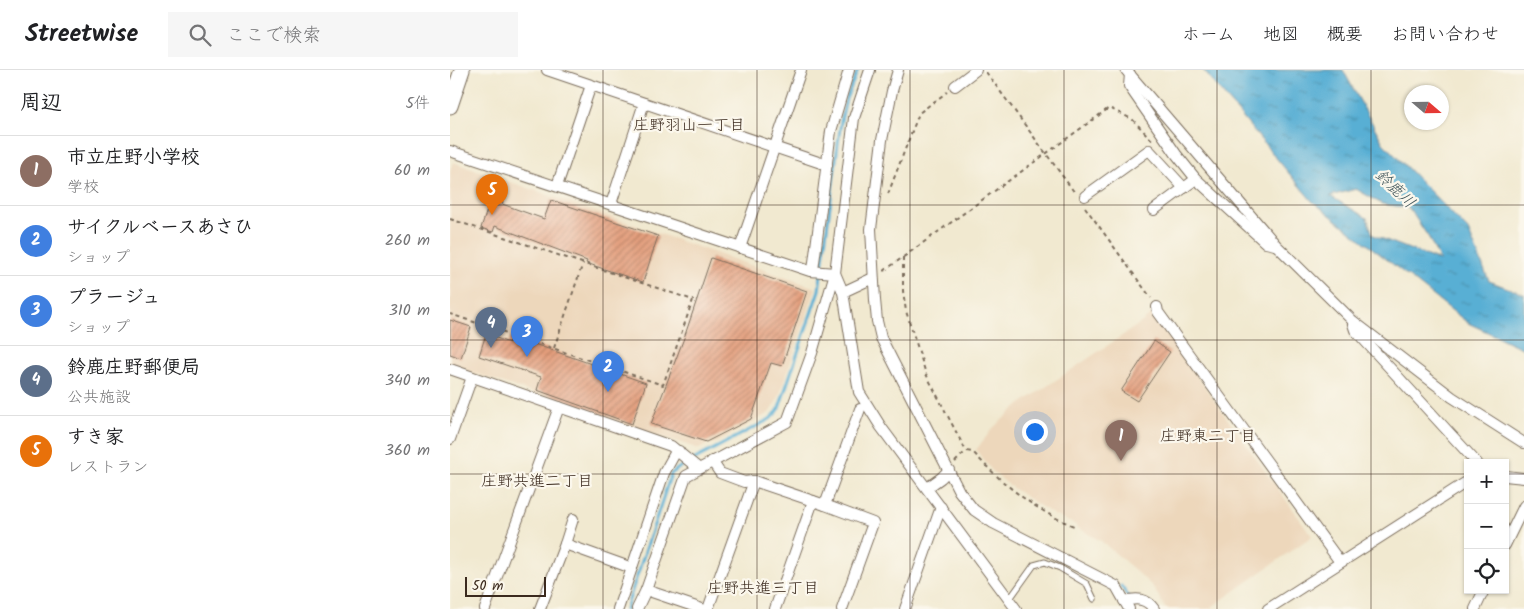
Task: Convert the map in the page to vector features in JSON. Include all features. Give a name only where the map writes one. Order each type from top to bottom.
[{"type":"main road","points":[[450,103],[462,70]]},
{"type":"street","points":[[547,70],[827,165]]},
{"type":"street","points":[[740,248],[801,70]]},
{"type":"street","points":[[813,270],[834,119],[849,70]]},
{"type":"street","points":[[637,609],[646,590],[686,476],[787,422],[812,353],[833,272],[854,118],[870,70]]},
{"type":"street","points":[[898,70],[882,140],[871,229],[877,275],[877,321],[881,338],[959,491],[974,510],[993,523],[1110,582],[1116,586],[1126,605],[1135,598],[1150,604],[1154,609]]},
{"type":"street","points":[[955,86],[976,70]]},
{"type":"street","points":[[1128,72],[1129,86],[1176,154],[1196,178],[1266,243],[1276,245]]},
{"type":"street","points":[[1128,72],[1276,245],[1353,321],[1480,416],[1524,443]]},
{"type":"street","points":[[557,186],[591,85]]},
{"type":"street","points":[[611,204],[644,103]]},
{"type":"street","points":[[1082,198],[1149,150],[1184,188]]},
{"type":"street","points":[[450,151],[810,271],[833,272]]},
{"type":"street","points":[[1154,210],[1196,178]]},
{"type":"street","points":[[833,272],[844,292],[859,392],[881,427],[1016,609]]},
{"type":"street","points":[[844,292],[877,275]]},
{"type":"street","points":[[1157,307],[1158,312],[1340,562]]},
{"type":"street","points":[[1353,321],[1355,330],[1473,459]]},
{"type":"street","points":[[450,369],[671,446],[698,468]]},
{"type":"street","points":[[450,439],[472,377]]},
{"type":"street","points":[[485,609],[559,407]]},
{"type":"street","points":[[825,505],[860,409]]},
{"type":"street","points":[[618,609],[664,473],[674,455],[679,451]]},
{"type":"street","points":[[712,461],[720,473],[744,482],[754,480],[873,523],[842,609]]},
{"type":"street","points":[[927,488],[941,478],[948,470]]},
{"type":"street","points":[[1509,476],[1524,478]]},
{"type":"street","points":[[708,609],[754,480]]},
{"type":"street","points":[[1268,609],[1464,484]]},
{"type":"street","points":[[775,609],[813,502]]},
{"type":"street","points":[[1509,538],[1524,506]]},
{"type":"street","points":[[905,609],[941,507]]},
{"type":"street","points":[[540,609],[573,519]]},
{"type":"street","points":[[565,544],[632,568]]},
{"type":"street","points":[[646,590],[702,609]]},
{"type":"street","points":[[1476,609],[1482,594]]},
{"type":"lane","points":[[1009,600],[1034,565],[1045,562],[1060,568],[1087,584],[1094,599]]},
{"type":"path","points":[[984,70],[1082,198]]},
{"type":"path","points":[[888,194],[919,113],[955,86]]},
{"type":"path","points":[[877,275],[1108,108],[1132,119],[1152,140]]},
{"type":"path","points":[[1085,207],[1157,307]]},
{"type":"path","points":[[450,219],[693,300],[663,385],[450,314]]},
{"type":"path","points":[[903,257],[903,291],[906,310],[926,374],[966,451]]},
{"type":"path","points":[[554,349],[583,263]]},
{"type":"path","points":[[957,461],[966,451]]},
{"type":"path","points":[[966,451],[973,452],[991,472],[1015,492],[1052,516],[1074,526]]},
{"type":"shaded area","points":[[453,162],[816,288],[778,399],[769,413],[716,443],[708,444],[699,449],[450,365],[450,171]]},
{"type":"shaded area","points":[[1152,314],[1312,536],[1209,609],[1166,609],[1153,587],[1101,541],[1076,527],[1076,525],[1054,515],[1014,489],[993,472],[976,450],[993,428],[1019,405]]},
{"type":"water","name":"鈴鹿川","points":[[1203,70],[1343,70],[1383,143],[1468,230],[1489,281],[1524,294],[1524,349],[1468,323],[1312,201]],"holes":[[[1356,189],[1382,204],[1409,208],[1429,238],[1440,261],[1373,235],[1367,218],[1330,196]]]},
{"type":"building","points":[[491,198],[503,202],[502,204],[544,219],[551,200],[658,236],[643,282],[586,263],[587,261],[495,226],[493,232],[481,228]]},
{"type":"building","points":[[711,258],[807,291],[782,366],[771,363],[751,419],[706,442],[651,424],[684,338]]},
{"type":"building","points":[[450,320],[471,327],[461,358],[450,354]]},
{"type":"building","points":[[486,334],[509,343],[511,336],[646,383],[632,424],[537,390],[541,377],[479,356]]},
{"type":"building","points":[[1154,341],[1170,352],[1137,401],[1121,391]]},
{"type":"waterway","points":[[626,609],[671,474],[680,467],[770,419],[778,411],[819,290],[841,121],[846,99],[858,70]]},
{"type":"waterway","points":[[1121,586],[1130,599]]},
{"type":"place","name":"すき家","points":[[492,215]]},
{"type":"place","name":"鈴鹿庄野郵便局","points":[[491,348]]},
{"type":"place","name":"プラージュ","points":[[527,357]]},
{"type":"place","name":"サイクルベースあさひ","points":[[608,392]]},
{"type":"place","name":"市立庄野小学校","points":[[1121,461]]},
{"type":"district","name":"庄野羽山一丁目","points":[[689,124]]},
{"type":"district","name":"庄野東二丁目","points":[[1208,435]]},
{"type":"district","name":"庄野共進二丁目","points":[[537,480]]},
{"type":"district","name":"庄野共進三丁目","points":[[763,587]]}]
